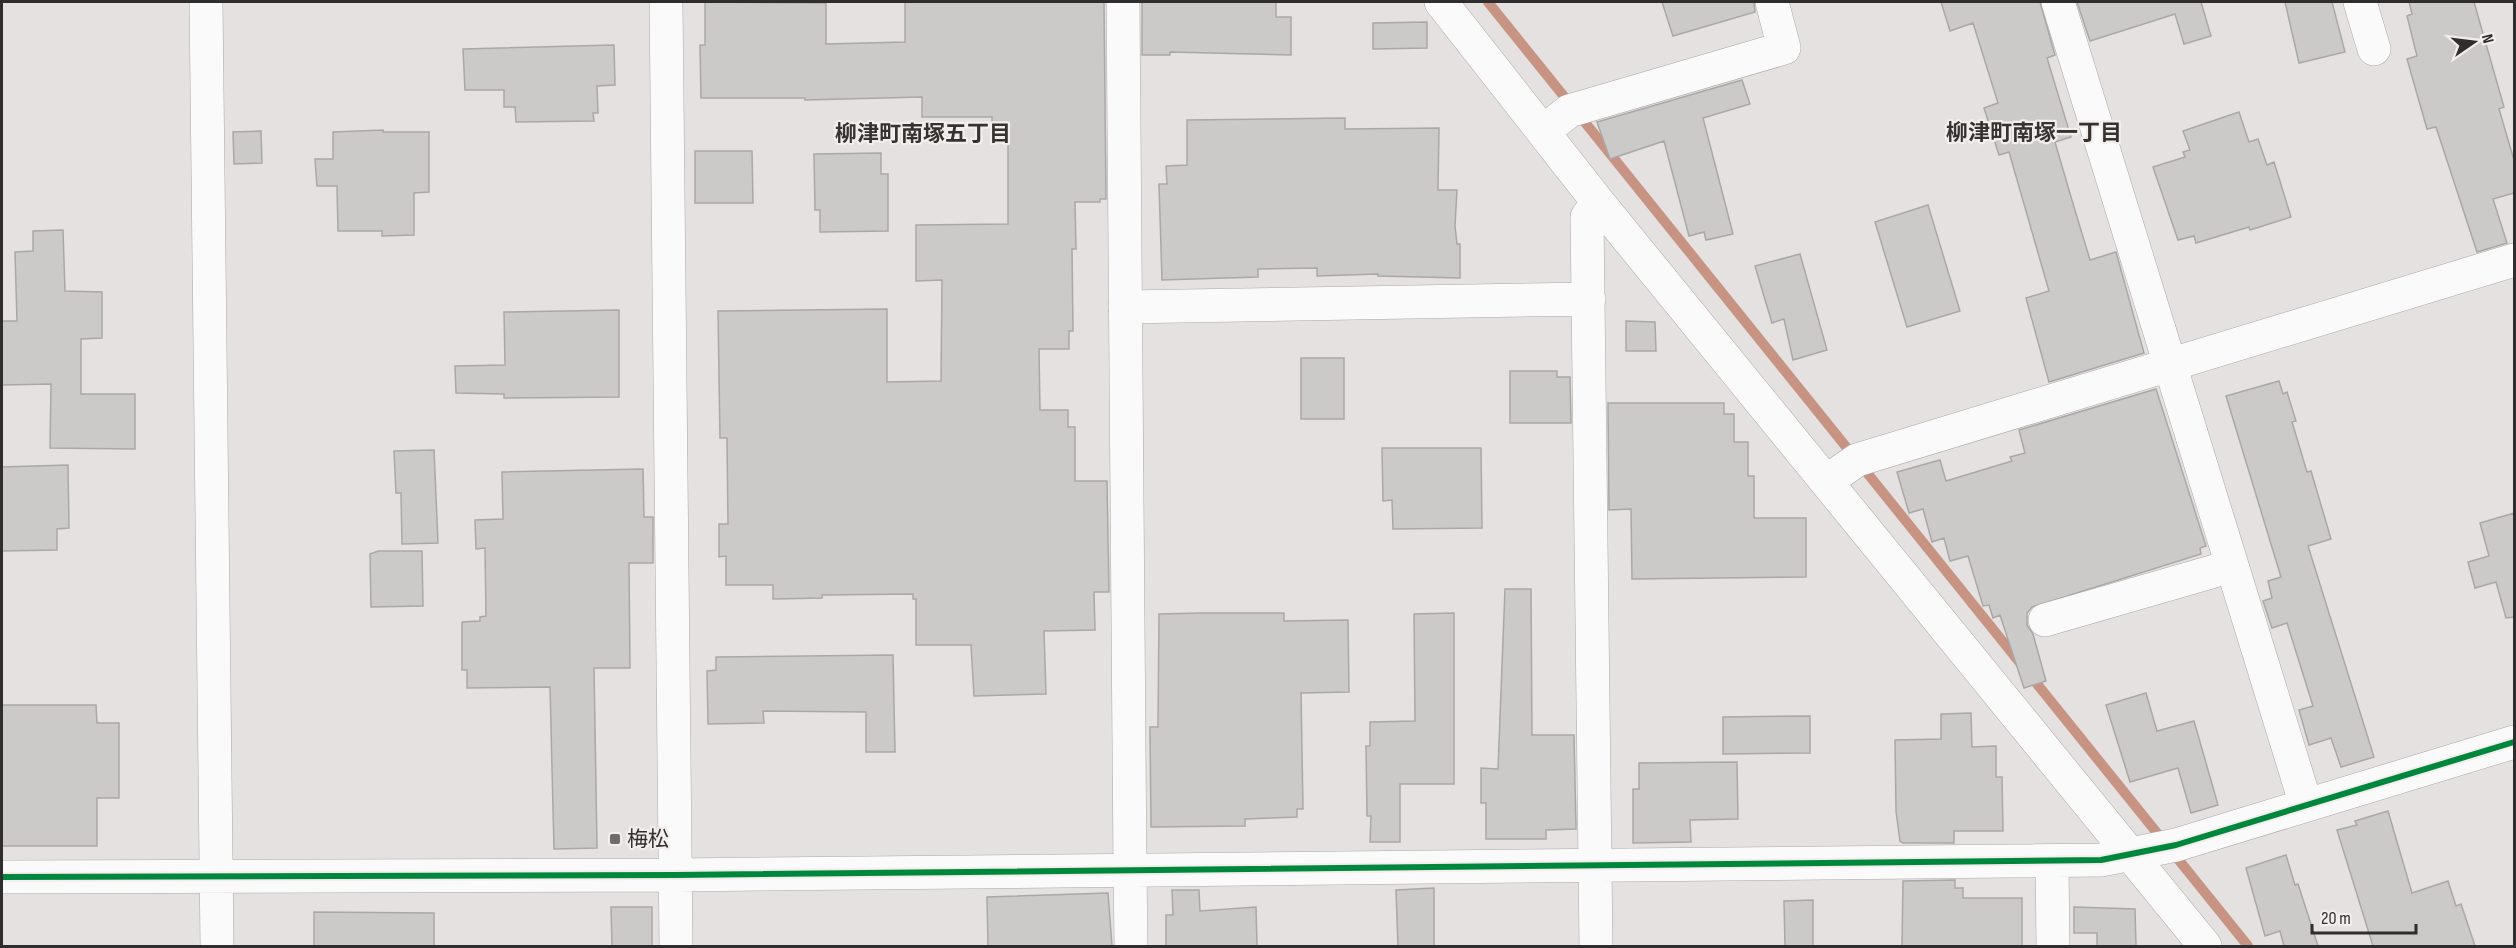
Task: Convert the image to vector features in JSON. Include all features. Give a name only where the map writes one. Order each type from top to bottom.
[{"type":"street","points":[[206,2],[217,946]]},
{"type":"street","points":[[666,2],[676,946]]},
{"type":"street","points":[[1123,2],[1131,946]]},
{"type":"street","points":[[1441,2],[1598,202],[2205,946]]},
{"type":"street","points":[[1544,131],[1569,111],[1784,48],[1772,2]]},
{"type":"street","points":[[2058,2],[2306,805]]},
{"type":"street","points":[[2360,2],[2374,49]]},
{"type":"street","points":[[1596,946],[1587,217],[1598,202]]},
{"type":"street","points":[[1827,481],[1857,460],[2514,260]]},
{"type":"street","points":[[1125,307],[1588,299]]},
{"type":"street","points":[[2045,621],[2232,566]]},
{"type":"street","points":[[2,877],[676,875],[1595,863],[2101,860],[2176,845],[2514,742]]},
{"type":"street","points":[[2052,862],[2053,946]]},
{"type":"building","points":[[705,2],[826,3],[826,44],[905,42],[905,2],[1104,2],[1106,199],[1100,199],[1100,202],[1075,202],[1076,249],[1072,249],[1073,331],[1069,331],[1069,349],[1039,349],[1040,410],[1068,410],[1068,427],[1075,427],[1075,481],[1107,481],[1109,592],[1094,592],[1095,630],[1044,631],[1046,694],[974,696],[971,645],[916,645],[916,599],[913,599],[913,594],[822,595],[822,598],[773,599],[773,585],[726,585],[726,556],[719,557],[719,524],[728,524],[727,438],[720,438],[718,311],[887,309],[887,382],[941,381],[942,280],[916,281],[916,225],[1008,224],[1008,139],[992,139],[992,117],[922,117],[922,97],[805,100],[805,98],[701,98],[700,45],[705,45]]},
{"type":"building","points":[[1142,2],[1276,2],[1276,17],[1291,17],[1291,55],[1170,52],[1170,55],[1142,55]]},
{"type":"building","points":[[1662,2],[1754,2],[1755,12],[1673,36]]},
{"type":"building","points":[[1941,2],[2040,2],[2055,55],[2047,58],[2071,137],[2055,142],[2071,197],[2090,260],[2116,252],[2144,353],[2049,382],[2026,298],[2049,291],[2009,152],[1999,155],[1984,108],[1998,103],[1973,23],[1950,31]]},
{"type":"building","points":[[2077,2],[2201,2],[2211,36],[2184,44],[2175,14],[2090,41]]},
{"type":"building","points":[[2285,2],[2332,2],[2345,52],[2299,63]]},
{"type":"building","points":[[2409,2],[2474,2],[2504,107],[2499,109],[2514,160],[2514,193],[2493,199],[2507,243],[2477,252],[2436,127],[2427,129],[2407,59],[2417,56],[2407,16],[2412,14]]},
{"type":"building","points":[[1427,22],[1427,48],[1373,49],[1373,23]]},
{"type":"building","points":[[614,45],[615,85],[597,86],[598,113],[593,113],[594,121],[516,122],[515,107],[504,107],[504,90],[465,90],[463,49]]},
{"type":"building","points":[[1742,80],[1750,104],[1703,118],[1733,234],[1706,240],[1704,232],[1689,236],[1664,141],[1610,159],[1597,122]]},
{"type":"building","points":[[2239,112],[2249,142],[2258,139],[2267,165],[2274,162],[2291,217],[2196,243],[2194,236],[2178,240],[2153,167],[2185,157],[2183,152],[2190,150],[2183,131]]},
{"type":"building","points":[[1345,118],[1345,129],[1439,128],[1438,190],[1457,190],[1455,226],[1457,244],[1460,244],[1460,278],[1378,276],[1378,274],[1317,276],[1317,268],[1258,269],[1258,277],[1162,280],[1159,184],[1167,184],[1166,166],[1187,165],[1187,120]]},
{"type":"building","points":[[383,130],[383,132],[429,132],[429,192],[414,193],[414,235],[382,236],[382,231],[338,231],[337,186],[317,186],[315,159],[333,159],[333,132]]},
{"type":"building","points":[[261,131],[262,163],[234,164],[233,132]]},
{"type":"building","points":[[695,151],[752,151],[753,203],[695,203]]},
{"type":"building","points":[[881,153],[881,174],[888,174],[888,231],[820,232],[820,210],[815,210],[814,154]]},
{"type":"building","points":[[1928,205],[1960,311],[1907,327],[1875,222]]},
{"type":"building","points":[[63,230],[65,291],[102,292],[102,338],[81,339],[81,394],[135,394],[135,449],[50,448],[51,384],[2,385],[2,321],[17,321],[15,252],[33,251],[33,231]]},
{"type":"building","points":[[1800,254],[1827,350],[1793,360],[1784,319],[1772,323],[1755,266]]},
{"type":"building","points":[[619,310],[619,397],[504,398],[504,394],[456,393],[455,366],[505,365],[504,312]]},
{"type":"building","points":[[1626,321],[1655,322],[1656,351],[1626,351]]},
{"type":"building","points":[[1301,358],[1344,358],[1344,419],[1301,419]]},
{"type":"building","points":[[1510,371],[1557,371],[1557,377],[1570,377],[1571,423],[1510,423]]},
{"type":"building","points":[[2279,381],[2283,394],[2287,392],[2296,421],[2292,422],[2307,472],[2311,471],[2331,539],[2308,546],[2374,757],[2341,767],[2331,738],[2309,745],[2299,710],[2313,706],[2287,623],[2272,628],[2263,601],[2272,598],[2268,581],[2281,577],[2226,396]]},
{"type":"building","points":[[2156,389],[2206,546],[2200,548],[2201,554],[2032,607],[2027,613],[2027,625],[2033,634],[2046,681],[2024,688],[2000,615],[1993,618],[1989,605],[1983,606],[1968,556],[1950,561],[1944,538],[1932,542],[1923,509],[1909,513],[1897,472],[1940,460],[1946,481],[2012,461],[2010,457],[2025,453],[2019,430]]},
{"type":"building","points":[[1608,403],[1724,403],[1724,414],[1734,414],[1734,442],[1748,442],[1748,476],[1754,476],[1754,518],[1806,518],[1806,577],[1632,579],[1631,509],[1609,510]]},
{"type":"building","points":[[1382,448],[1481,448],[1482,528],[1393,529],[1392,500],[1383,501]]},
{"type":"building","points":[[434,450],[438,543],[402,544],[401,493],[396,493],[394,451]]},
{"type":"building","points":[[68,465],[69,528],[57,529],[57,550],[2,551],[2,467]]},
{"type":"building","points":[[643,469],[644,517],[653,517],[653,563],[629,563],[630,668],[594,668],[597,848],[554,849],[550,687],[467,688],[467,670],[462,670],[462,622],[480,621],[480,617],[486,616],[485,548],[476,549],[475,520],[503,519],[502,472]]},
{"type":"building","points":[[2514,513],[2514,617],[2506,618],[2496,582],[2475,588],[2468,562],[2489,556],[2480,523]]},
{"type":"building","points":[[378,551],[422,551],[423,606],[371,607],[370,554]]},
{"type":"building","points":[[1505,589],[1531,589],[1532,735],[1574,735],[1576,829],[1546,830],[1546,839],[1486,839],[1486,803],[1481,803],[1481,768],[1498,769]]},
{"type":"building","points":[[1284,613],[1284,621],[1348,620],[1349,692],[1301,693],[1303,809],[1297,809],[1297,817],[1245,819],[1245,826],[1151,827],[1150,727],[1158,727],[1159,614]]},
{"type":"building","points":[[1454,613],[1454,784],[1400,784],[1400,842],[1370,842],[1371,816],[1367,816],[1366,746],[1370,746],[1370,722],[1415,721],[1414,614]]},
{"type":"building","points":[[893,655],[895,752],[866,752],[866,712],[763,711],[764,723],[708,724],[707,671],[716,670],[716,657]]},
{"type":"building","points":[[2146,693],[2157,731],[2194,721],[2218,805],[2191,813],[2178,768],[2130,782],[2106,705]]},
{"type":"building","points":[[2,705],[96,705],[97,723],[119,723],[119,798],[97,798],[97,846],[2,846]]},
{"type":"building","points":[[1971,713],[1972,747],[1996,746],[1996,777],[2002,777],[2003,831],[1954,831],[1954,843],[1903,843],[1900,841],[1896,811],[1895,740],[1941,739],[1941,714]]},
{"type":"building","points":[[1810,716],[1810,753],[1723,754],[1723,717]]},
{"type":"building","points":[[1737,762],[1738,819],[1690,820],[1691,842],[1633,843],[1633,789],[1639,789],[1639,763]]},
{"type":"building","points":[[2388,811],[2412,893],[2448,881],[2456,906],[2461,904],[2475,946],[2373,946],[2337,830],[2357,825],[2355,821]]},
{"type":"building","points":[[2286,855],[2318,946],[2284,946],[2280,931],[2265,936],[2246,868]]},
{"type":"building","points":[[1955,880],[1955,888],[1963,888],[1963,898],[2022,898],[2022,946],[1902,946],[1903,881]]},
{"type":"building","points":[[1434,888],[1434,946],[1398,946],[1396,890]]},
{"type":"building","points":[[1172,890],[1199,890],[1200,911],[1256,907],[1257,946],[1166,946],[1166,915],[1173,915]]},
{"type":"building","points":[[1108,893],[1112,946],[988,946],[987,897]]},
{"type":"building","points":[[1813,900],[1813,946],[1785,946],[1784,901]]},
{"type":"building","points":[[611,907],[652,907],[652,946],[612,946]]},
{"type":"building","points":[[2074,907],[2135,909],[2136,946],[2097,946],[2097,933],[2074,933]]},
{"type":"building","points":[[314,912],[434,913],[434,946],[314,946]]},
{"type":"waterway","points":[[1488,2],[2248,946]]},
{"type":"cycle path","points":[[2,877],[676,875],[2101,860],[2176,845],[2514,742]]},
{"type":"place","name":"梅松","points":[[615,839]]},
{"type":"district","name":"柳津町南塚一丁目","points":[[2034,133]]},
{"type":"district","name":"柳津町南塚五丁目","points":[[923,134]]}]
